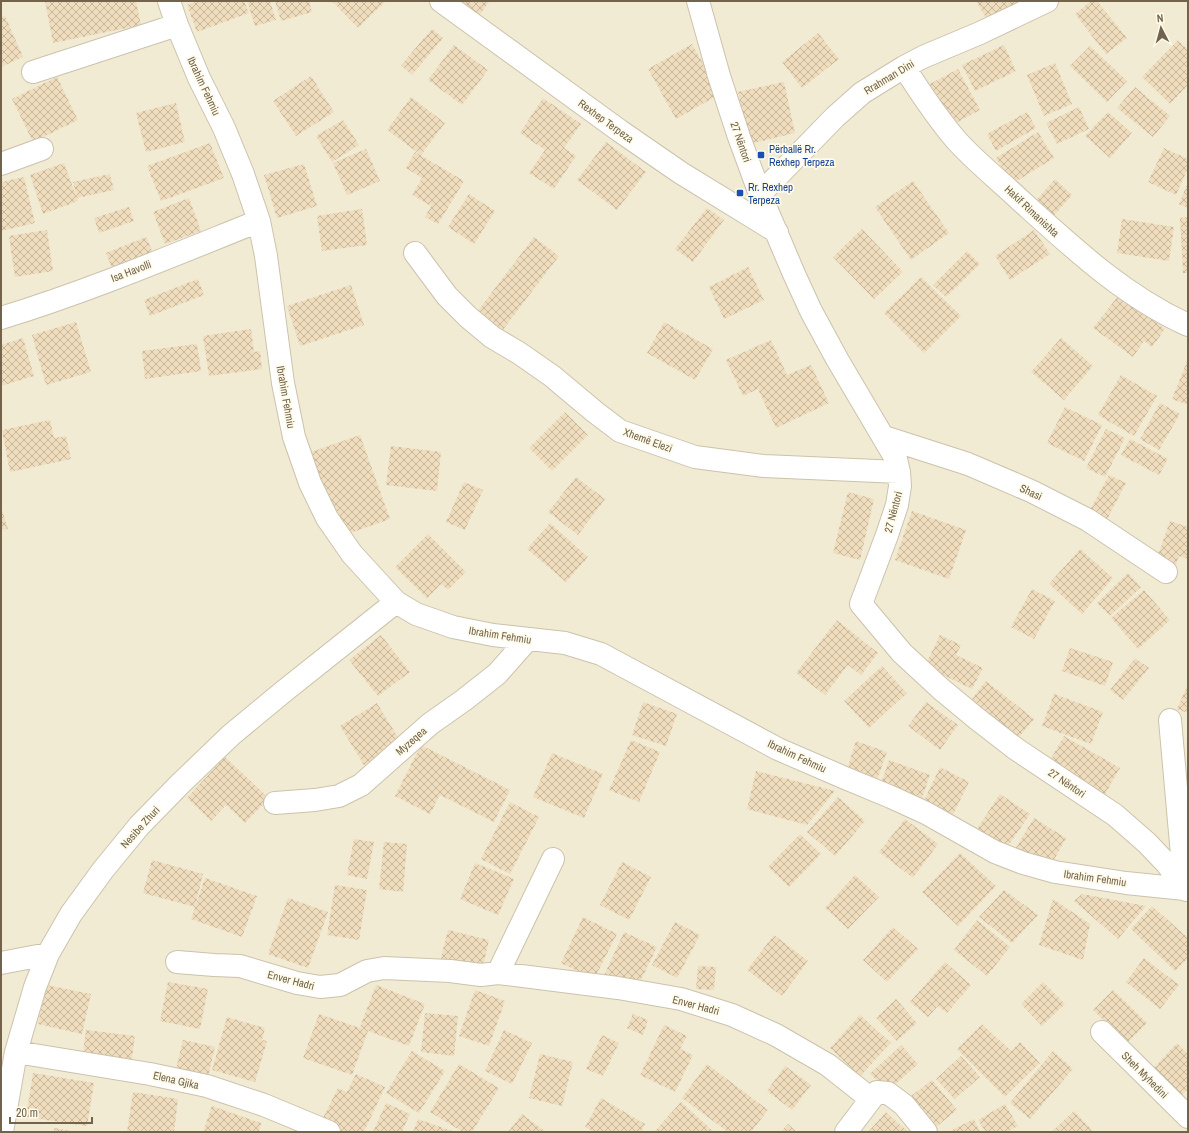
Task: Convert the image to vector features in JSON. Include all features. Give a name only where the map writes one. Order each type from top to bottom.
[{"type":"street","name":"Ibrahim Fehmiu","points":[[169,1],[177,25],[199,78],[224,128],[243,174],[259,221],[266,256],[283,383],[294,437],[310,483],[327,518],[352,554],[396,602],[416,614],[453,627],[493,635],[565,643],[601,654],[778,749],[926,813],[995,852],[1023,863],[1055,872],[1187,891]]},
{"type":"street","name":"Rexhep Terpeza","points":[[441,1],[638,144],[681,173],[777,232]]},
{"type":"street","name":"Rrahman Dini","points":[[760,194],[835,117],[862,93],[923,57],[980,33],[1047,1]]},
{"type":"street","name":"27 Nëntori","points":[[701,3],[719,76],[760,194],[811,311],[837,359],[896,459],[900,486],[897,505],[861,604],[902,653],[940,689],[1016,749],[1115,815],[1167,864],[1187,891]]},
{"type":"street","points":[[33,72],[177,25]]},
{"type":"street","name":"Hakif Rimanishta","points":[[904,67],[930,107],[957,141],[1075,251],[1146,303],[1188,326]]},
{"type":"street","points":[[1,164],[42,149]]},
{"type":"street","name":"Isa Havolli","points":[[1,318],[112,279],[259,221]]},
{"type":"street","name":"Xhemë Elezi","points":[[416,253],[447,296],[468,317],[492,337],[519,353],[552,376],[594,412],[620,431],[695,457],[764,466],[899,472]]},
{"type":"street","name":"Shasi","points":[[884,437],[968,464],[1031,491],[1088,520],[1166,572]]},
{"type":"street","name":"Nesibe Zhuri","points":[[2,1132],[16,1052],[35,987],[48,954],[71,914],[103,870],[139,826],[230,735],[396,602]]},
{"type":"street","name":"Myzeqea","points":[[275,803],[315,800],[339,796],[361,785],[430,724],[464,700],[496,674],[528,640]]},
{"type":"street","points":[[1170,720],[1187,891]]},
{"type":"street","points":[[498,973],[553,859]]},
{"type":"street","points":[[1,963],[48,954]]},
{"type":"street","name":"Enver Hadri","points":[[177,962],[240,966],[297,983],[320,987],[340,985],[367,971],[384,968],[450,971],[481,975],[498,973],[603,986],[673,998],[732,1015],[776,1035],[828,1064],[871,1099]]},
{"type":"street","name":"Sheh Myhedini","points":[[1102,1032],[1188,1117]]},
{"type":"street","name":"Elena Gjika","points":[[16,1052],[150,1074],[207,1086],[264,1105],[329,1132]]},
{"type":"street","points":[[846,1132],[877,1092],[888,1092],[904,1105],[926,1132]]},
{"type":"shaded area","points":[[1,1],[1188,1],[1188,1132],[1,1132]]},
{"type":"building","points":[[45,1],[136,1],[141,25],[53,43]]},
{"type":"building","points":[[198,1],[244,1],[249,13],[197,32],[187,5]]},
{"type":"building","points":[[247,1],[270,1],[276,20],[255,26]]},
{"type":"building","points":[[275,1],[309,1],[312,12],[281,21]]},
{"type":"building","points":[[332,1],[384,1],[385,2],[358,28]]},
{"type":"building","points":[[457,1],[490,1],[478,17]]},
{"type":"building","points":[[976,1],[1017,1],[1020,6],[989,23]]},
{"type":"building","points":[[1091,1],[1097,1],[1127,38],[1106,54],[1075,14]]},
{"type":"building","points":[[5,16],[23,57],[1,67],[1,17]]},
{"type":"building","points":[[432,29],[443,38],[412,75],[401,65]]},
{"type":"building","points":[[818,33],[839,59],[802,88],[782,62]]},
{"type":"building","points":[[1178,40],[1188,50],[1188,67],[1186,69],[1188,71],[1188,85],[1170,104],[1142,77]]},
{"type":"building","points":[[692,44],[720,94],[676,119],[648,69]]},
{"type":"building","points":[[454,45],[488,70],[462,105],[428,80]]},
{"type":"building","points":[[1004,45],[1016,71],[975,91],[962,65]]},
{"type":"building","points":[[1090,46],[1127,81],[1107,102],[1070,66]]},
{"type":"building","points":[[1055,63],[1072,104],[1044,116],[1027,75]]},
{"type":"building","points":[[958,69],[980,110],[950,126],[928,85]]},
{"type":"building","points":[[311,76],[334,112],[296,136],[273,101]]},
{"type":"building","points":[[57,77],[78,120],[33,142],[12,99]]},
{"type":"building","points":[[784,82],[795,133],[750,144],[738,92]]},
{"type":"building","points":[[1135,87],[1170,116],[1153,137],[1117,108]]},
{"type":"building","points":[[411,97],[445,123],[421,155],[387,130]]},
{"type":"building","points":[[543,98],[581,124],[564,148],[576,156],[554,189],[529,173],[545,150],[520,133]]},
{"type":"building","points":[[176,103],[185,142],[146,152],[136,113]]},
{"type":"building","points":[[1079,107],[1089,129],[1057,144],[1046,123]]},
{"type":"building","points":[[1027,112],[1036,128],[996,151],[987,134]]},
{"type":"building","points":[[1108,112],[1132,133],[1110,158],[1085,136]]},
{"type":"building","points":[[343,120],[359,145],[332,162],[316,136]]},
{"type":"building","points":[[1038,132],[1054,158],[1012,184],[996,158]]},
{"type":"building","points":[[606,142],[646,172],[617,210],[577,180]]},
{"type":"building","points":[[210,143],[224,178],[161,201],[147,166]]},
{"type":"building","points":[[1164,148],[1188,159],[1188,168],[1176,195],[1148,182]]},
{"type":"building","points":[[366,149],[380,181],[347,195],[333,163]]},
{"type":"building","points":[[415,152],[464,181],[438,224],[425,217],[431,206],[412,195],[422,178],[406,168]]},
{"type":"building","points":[[64,163],[78,201],[43,214],[30,175]]},
{"type":"building","points":[[304,164],[317,206],[277,218],[264,175]]},
{"type":"building","points":[[110,174],[114,190],[77,198],[73,182]]},
{"type":"building","points":[[24,177],[35,223],[1,231],[1,182]]},
{"type":"building","points":[[1055,179],[1072,195],[1050,220],[1033,204]]},
{"type":"building","points":[[913,181],[949,233],[911,260],[875,207]]},
{"type":"building","points":[[1188,182],[1188,208],[1179,204]]},
{"type":"building","points":[[469,194],[495,211],[474,244],[448,227]]},
{"type":"building","points":[[189,198],[201,231],[165,244],[153,212]]},
{"type":"building","points":[[129,207],[134,221],[99,233],[94,218]]},
{"type":"building","points":[[707,208],[724,220],[693,262],[675,249]]},
{"type":"building","points":[[362,209],[367,245],[322,251],[317,216]]},
{"type":"building","points":[[1188,217],[1188,273],[1183,273],[1180,218]]},
{"type":"building","points":[[1122,219],[1174,227],[1169,261],[1117,253]]},
{"type":"building","points":[[862,229],[903,272],[874,299],[833,257]]},
{"type":"building","points":[[47,230],[53,271],[15,277],[9,236]]},
{"type":"building","points":[[1034,230],[1050,254],[1010,280],[995,256]]},
{"type":"building","points":[[146,237],[154,255],[113,271],[106,253]]},
{"type":"building","points":[[534,237],[559,256],[502,331],[477,312]]},
{"type":"building","points":[[967,251],[980,264],[946,297],[933,285]]},
{"type":"building","points":[[748,267],[764,300],[724,319],[709,287]]},
{"type":"building","points":[[921,277],[961,316],[924,353],[884,313]]},
{"type":"building","points":[[198,279],[204,295],[150,316],[144,300]]},
{"type":"building","points":[[351,285],[364,325],[300,346],[287,306]]},
{"type":"building","points":[[1119,295],[1165,329],[1152,347],[1144,341],[1133,357],[1093,328]]},
{"type":"building","points":[[76,322],[91,372],[46,385],[32,335]]},
{"type":"building","points":[[664,322],[713,349],[695,380],[647,353]]},
{"type":"building","points":[[251,329],[254,352],[260,351],[262,369],[209,376],[203,336]]},
{"type":"building","points":[[23,338],[34,376],[1,386],[1,345]]},
{"type":"building","points":[[1061,338],[1093,366],[1064,400],[1031,372]]},
{"type":"building","points":[[771,340],[787,375],[811,365],[829,403],[776,428],[758,389],[743,396],[726,360]]},
{"type":"building","points":[[197,344],[201,371],[145,379],[142,351]]},
{"type":"building","points":[[1188,359],[1188,405],[1172,399]]},
{"type":"building","points":[[1121,375],[1157,396],[1134,436],[1098,415]]},
{"type":"building","points":[[1160,403],[1180,414],[1159,450],[1140,439]]},
{"type":"building","points":[[1065,407],[1102,425],[1084,461],[1047,443]]},
{"type":"building","points":[[565,412],[588,435],[552,471],[529,448]]},
{"type":"building","points":[[50,420],[54,438],[66,436],[71,459],[10,472],[2,430]]},
{"type":"building","points":[[1106,429],[1125,438],[1105,477],[1086,468]]},
{"type":"building","points":[[360,435],[390,519],[342,536],[311,452]]},
{"type":"building","points":[[1130,439],[1168,459],[1159,475],[1121,455]]},
{"type":"building","points":[[391,446],[441,452],[437,491],[386,485]]},
{"type":"building","points":[[1109,475],[1126,483],[1106,521],[1089,512]]},
{"type":"building","points":[[576,477],[605,499],[578,535],[548,512]]},
{"type":"building","points":[[464,482],[483,490],[465,530],[446,522]]},
{"type":"building","points":[[848,492],[874,499],[860,560],[833,553]]},
{"type":"building","points":[[1,507],[8,529],[1,530]]},
{"type":"building","points":[[912,511],[966,530],[949,579],[895,560]]},
{"type":"building","points":[[1170,521],[1188,527],[1188,559],[1179,556],[1174,570],[1155,564]]},
{"type":"building","points":[[550,523],[588,557],[566,582],[527,549]]},
{"type":"building","points":[[428,534],[466,572],[448,590],[441,584],[427,598],[395,567]]},
{"type":"building","points":[[1080,549],[1113,578],[1082,614],[1049,584]]},
{"type":"building","points":[[1128,573],[1141,587],[1110,616],[1097,603]]},
{"type":"building","points":[[1032,589],[1055,601],[1034,639],[1011,627]]},
{"type":"building","points":[[1144,590],[1170,620],[1138,649],[1111,618]]},
{"type":"building","points":[[837,620],[878,653],[861,675],[848,665],[825,695],[796,673]]},
{"type":"building","points":[[381,635],[410,672],[378,696],[349,660]]},
{"type":"building","points":[[940,635],[961,645],[956,655],[983,668],[972,689],[925,666]]},
{"type":"building","points":[[1070,648],[1113,662],[1105,686],[1062,671]]},
{"type":"building","points":[[1135,658],[1149,668],[1123,700],[1110,690]]},
{"type":"building","points":[[882,666],[907,693],[869,728],[844,701]]},
{"type":"building","points":[[986,681],[1034,719],[1014,743],[967,705]]},
{"type":"building","points":[[1188,684],[1188,713],[1177,709]]},
{"type":"building","points":[[1054,694],[1103,712],[1091,744],[1042,726]]},
{"type":"building","points":[[643,702],[677,714],[666,746],[632,735]]},
{"type":"building","points":[[926,702],[958,725],[940,750],[908,726]]},
{"type":"building","points":[[377,703],[401,742],[364,765],[340,726]]},
{"type":"building","points":[[1064,736],[1120,768],[1104,796],[1048,764]]},
{"type":"building","points":[[631,740],[660,752],[639,802],[609,790]]},
{"type":"building","points":[[856,741],[887,752],[876,783],[846,773]]},
{"type":"building","points":[[421,745],[510,790],[494,822],[440,795],[430,814],[395,796]]},
{"type":"building","points":[[552,753],[603,774],[584,818],[533,797]]},
{"type":"building","points":[[225,757],[269,798],[245,823],[226,805],[211,821],[187,798]]},
{"type":"building","points":[[889,760],[930,775],[921,801],[880,786]]},
{"type":"building","points":[[940,767],[969,782],[950,821],[921,807]]},
{"type":"building","points":[[756,771],[835,791],[807,825],[747,809]]},
{"type":"building","points":[[1000,794],[1030,814],[1004,852],[975,832]]},
{"type":"building","points":[[838,797],[865,821],[835,856],[807,832]]},
{"type":"building","points":[[510,802],[539,817],[510,874],[481,859]]},
{"type":"building","points":[[1034,818],[1066,838],[1049,869],[1013,852]]},
{"type":"building","points":[[905,819],[938,844],[913,878],[879,852]]},
{"type":"building","points":[[800,834],[821,854],[789,887],[768,867]]},
{"type":"building","points":[[354,839],[374,842],[367,879],[347,875]]},
{"type":"building","points":[[384,842],[407,844],[403,892],[379,889]]},
{"type":"building","points":[[960,853],[996,886],[958,926],[922,892]]},
{"type":"building","points":[[152,860],[203,874],[195,907],[143,893]]},
{"type":"building","points":[[622,862],[651,877],[629,920],[600,905]]},
{"type":"building","points":[[475,863],[514,879],[498,915],[460,899]]},
{"type":"building","points":[[855,875],[879,897],[848,929],[825,908]]},
{"type":"building","points":[[205,878],[257,896],[242,937],[191,919]]},
{"type":"building","points":[[335,885],[367,890],[359,940],[327,935]]},
{"type":"building","points":[[1004,890],[1038,915],[1012,943],[979,917]]},
{"type":"building","points":[[1082,894],[1146,906],[1118,939],[1074,901]]},
{"type":"building","points":[[288,898],[328,912],[308,968],[268,954]]},
{"type":"building","points":[[1053,899],[1090,924],[1083,960],[1039,945]]},
{"type":"building","points":[[1152,906],[1188,938],[1188,958],[1175,971],[1131,929]]},
{"type":"building","points":[[583,917],[617,934],[594,979],[561,963]]},
{"type":"building","points":[[977,920],[1010,947],[987,976],[954,950]]},
{"type":"building","points":[[675,922],[700,935],[677,978],[652,965]]},
{"type":"building","points":[[893,927],[918,949],[887,982],[863,960]]},
{"type":"building","points":[[448,930],[489,940],[481,975],[439,965]]},
{"type":"building","points":[[624,932],[657,947],[636,990],[602,980]]},
{"type":"building","points":[[774,935],[808,961],[782,996],[747,970]]},
{"type":"building","points":[[1144,958],[1179,985],[1160,1009],[1126,982]]},
{"type":"building","points":[[945,962],[971,985],[947,1013],[938,1006],[928,1017],[910,1002]]},
{"type":"building","points":[[698,966],[716,967],[714,990],[696,989]]},
{"type":"building","points":[[168,982],[208,989],[200,1029],[160,1021]]},
{"type":"building","points":[[1043,982],[1065,1004],[1042,1026],[1021,1004]]},
{"type":"building","points":[[46,985],[91,994],[82,1034],[38,1024]]},
{"type":"building","points":[[376,985],[425,1004],[409,1046],[368,1031],[352,1075],[303,1058],[319,1014],[366,1030],[360,1027]]},
{"type":"building","points":[[475,990],[505,1001],[489,1046],[459,1036]]},
{"type":"building","points":[[1113,990],[1147,1023],[1127,1043],[1093,1010]]},
{"type":"building","points":[[896,999],[917,1023],[897,1041],[876,1018]]},
{"type":"building","points":[[425,1013],[458,1016],[454,1056],[421,1052]]},
{"type":"building","points":[[633,1014],[648,1020],[643,1035],[627,1028]]},
{"type":"building","points":[[860,1015],[891,1043],[860,1076],[830,1048]]},
{"type":"building","points":[[227,1017],[265,1028],[262,1040],[267,1041],[255,1082],[212,1070]]},
{"type":"building","points":[[982,1024],[1011,1051],[1020,1042],[1040,1063],[1005,1097],[957,1049]]},
{"type":"building","points":[[664,1025],[687,1036],[680,1049],[693,1055],[675,1092],[640,1075]]},
{"type":"building","points":[[86,1030],[135,1036],[131,1065],[82,1060]]},
{"type":"building","points":[[504,1030],[532,1043],[512,1084],[485,1071]]},
{"type":"building","points":[[602,1035],[619,1043],[603,1076],[586,1069]]},
{"type":"building","points":[[183,1040],[215,1047],[207,1081],[175,1073]]},
{"type":"building","points":[[1177,1043],[1188,1054],[1188,1089],[1177,1100],[1149,1073]]},
{"type":"building","points":[[901,1045],[918,1064],[888,1091],[870,1074]]},
{"type":"building","points":[[412,1051],[445,1071],[419,1113],[386,1093]]},
{"type":"building","points":[[1053,1051],[1073,1069],[1030,1119],[1010,1103]]},
{"type":"building","points":[[540,1054],[573,1062],[562,1106],[529,1098]]},
{"type":"building","points":[[961,1056],[980,1077],[955,1099],[936,1079]]},
{"type":"building","points":[[459,1064],[499,1088],[472,1132],[463,1132],[430,1112]]},
{"type":"building","points":[[707,1064],[768,1110],[751,1132],[728,1132],[682,1098]]},
{"type":"building","points":[[785,1066],[811,1085],[792,1110],[767,1091]]},
{"type":"building","points":[[33,1073],[94,1083],[87,1126],[26,1117]]},
{"type":"building","points":[[356,1074],[385,1087],[364,1132],[343,1132],[321,1122],[338,1088],[347,1092]]},
{"type":"building","points":[[932,1080],[957,1110],[931,1131],[906,1100]]},
{"type":"building","points":[[133,1092],[178,1099],[174,1132],[127,1132]]},
{"type":"building","points":[[601,1098],[645,1124],[641,1132],[593,1132],[585,1127]]},
{"type":"building","points":[[681,1102],[714,1132],[654,1132]]},
{"type":"building","points":[[386,1103],[410,1114],[402,1132],[373,1132]]},
{"type":"building","points":[[1005,1104],[1018,1126],[1007,1132],[986,1132],[978,1120]]},
{"type":"building","points":[[212,1106],[261,1123],[259,1132],[203,1132]]},
{"type":"building","points":[[1074,1111],[1094,1132],[1052,1132]]},
{"type":"building","points":[[886,1112],[908,1132],[869,1131]]},
{"type":"building","points":[[522,1114],[546,1132],[508,1132]]},
{"type":"building","points":[[418,1119],[452,1131],[413,1132]]},
{"type":"building","points":[[974,1119],[980,1132],[953,1132],[952,1130]]},
{"type":"building","points":[[788,1124],[797,1132],[781,1132]]},
{"type":"building","points":[[54,1128],[71,1131],[71,1132],[54,1132]]},
{"type":"place","name":"Përballë Rr. Rexhep Terpeza","points":[[761,155]]},
{"type":"place","name":"Rr. Rexhep Terpeza","points":[[740,193]]}]
